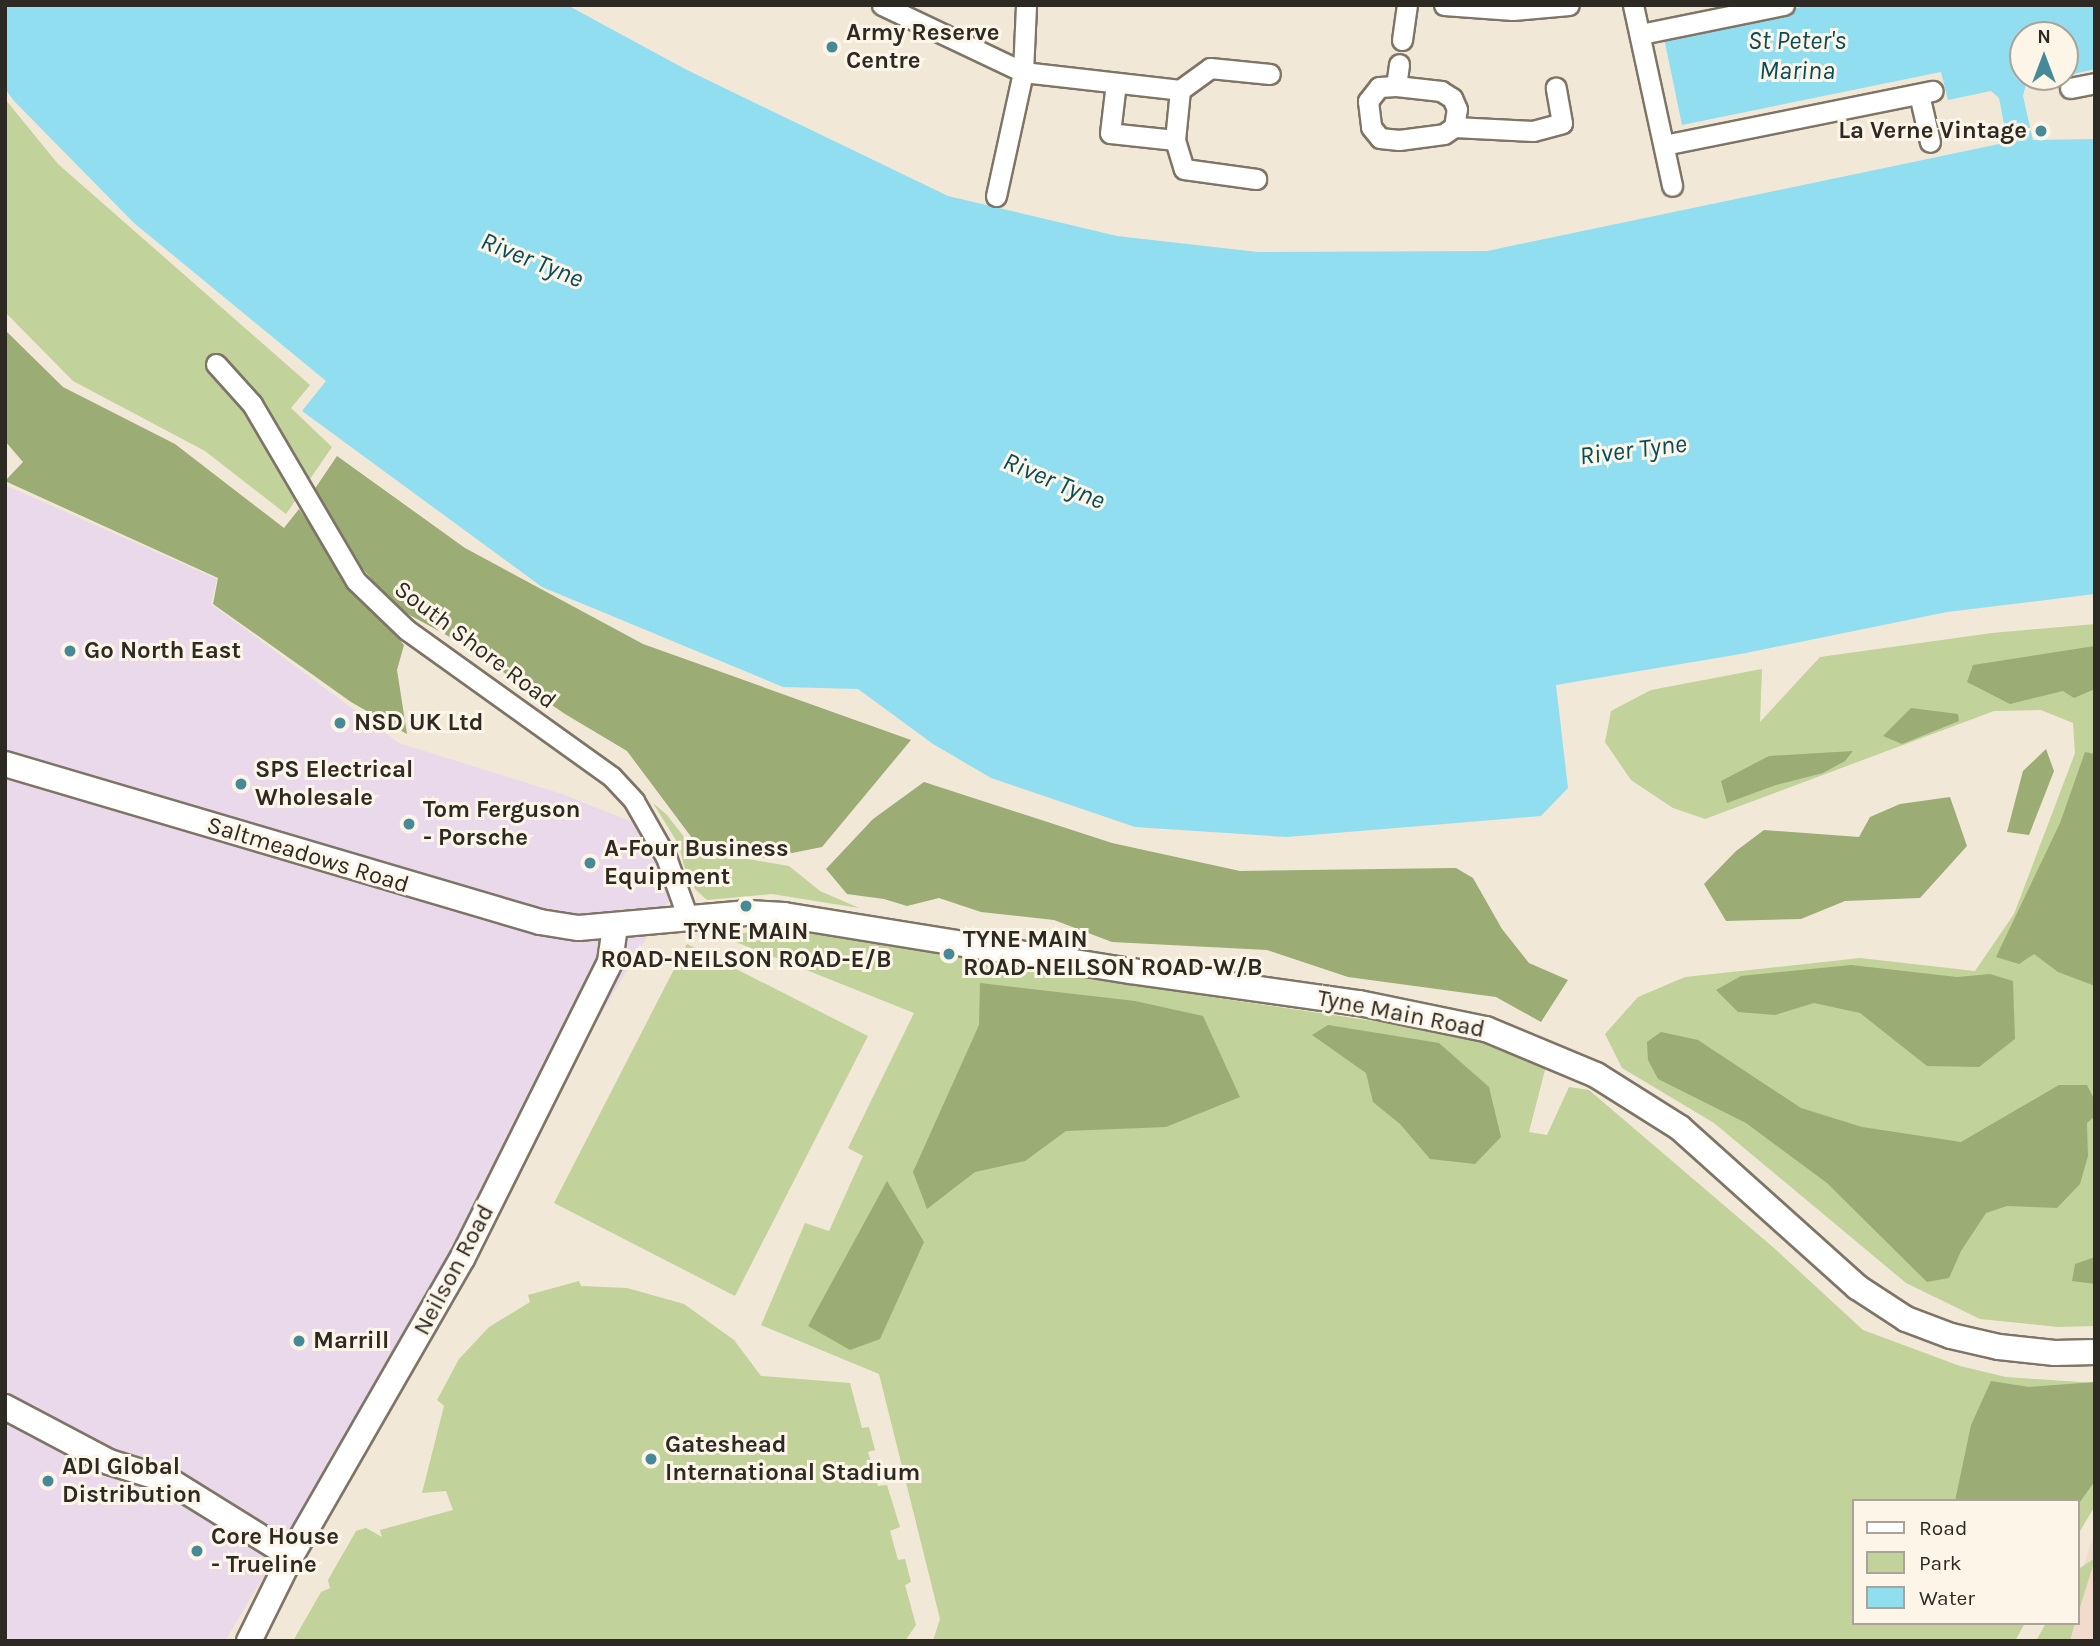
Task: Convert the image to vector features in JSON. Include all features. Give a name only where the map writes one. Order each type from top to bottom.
[{"type":"street","points":[[882,5],[1023,72],[1180,90],[1210,68],[1270,74]]},
{"type":"street","points":[[996,196],[1023,72],[1027,5]]},
{"type":"street","points":[[1402,40],[1407,5]]},
{"type":"street","points":[[1444,5],[1513,10],[1569,5]]},
{"type":"street","points":[[1633,5],[1672,186]]},
{"type":"street","points":[[1641,34],[1783,5]]},
{"type":"street","points":[[1396,86],[1399,64]]},
{"type":"street","points":[[1116,83],[1110,133],[1175,140]]},
{"type":"street","points":[[1454,127],[1457,109],[1448,94],[1396,86],[1379,87],[1368,101],[1371,127],[1380,138],[1399,140],[1444,134],[1454,127],[1533,131],[1562,123],[1556,88]]},
{"type":"street","points":[[1180,90],[1175,140],[1184,169],[1256,179]]},
{"type":"street","points":[[1664,145],[1926,93],[1930,142]]},
{"type":"street","name":"South Shore Road","points":[[216,364],[252,404],[356,581],[407,630],[612,777],[634,801],[666,857],[688,918]]},
{"type":"street","name":"Saltmeadows Road","points":[[5,764],[540,922],[579,928],[615,926]]},
{"type":"street","name":"Tyne Main Road","points":[[615,926],[748,913],[784,915],[1131,971],[1359,1003],[1486,1029],[1596,1075],[1680,1128],[1857,1287],[1906,1318],[1951,1336],[1999,1347],[2055,1353],[2095,1352]]},
{"type":"street","name":"Neilson Road","points":[[249,1641],[291,1556],[463,1259],[610,961],[615,926]]},
{"type":"street","points":[[5,1407],[109,1462],[170,1481],[291,1556]]},
{"type":"shaded area","points":[[5,485],[217,579],[211,604],[399,743],[562,794],[632,822],[673,894],[225,1641],[5,1641]]},
{"type":"shaded area","points":[[2095,1531],[2095,1641],[2059,1641],[2064,1625],[2079,1625],[2079,1579]]},
{"type":"green space","points":[[5,99],[58,164],[310,385],[291,408],[332,447],[286,514],[205,451],[73,381],[5,312]]},
{"type":"green space","points":[[5,330],[63,387],[175,444],[284,528],[299,509],[351,584],[404,645],[397,670],[407,734],[351,702],[213,604],[218,578],[5,481],[23,462],[5,441]]},
{"type":"green space","points":[[337,456],[465,548],[643,644],[911,740],[822,847],[767,858],[698,846],[627,751],[565,714],[459,642],[395,607],[352,556],[314,490]]},
{"type":"green space","points":[[2095,624],[2095,1326],[2058,1327],[1980,1319],[1906,1283],[1714,1123],[1622,1068],[1605,1034],[1638,997],[1685,977],[1860,958],[1975,971],[2014,914],[2075,753],[2073,723],[2041,710],[1994,711],[1705,819],[1673,808],[1631,780],[1605,742],[1611,711],[1651,690],[1762,669],[1760,722],[1820,657],[1992,633]]},
{"type":"green space","points":[[2095,646],[2095,689],[2074,698],[2063,691],[2010,704],[1967,682],[1973,665]]},
{"type":"green space","points":[[1911,708],[1958,714],[1959,721],[1902,744],[1883,736]]},
{"type":"green space","points":[[2046,749],[2054,771],[2029,835],[2007,832],[2023,771]]},
{"type":"green space","points":[[1853,751],[1845,761],[1823,773],[1776,785],[1727,803],[1721,781],[1769,756]]},
{"type":"green space","points":[[2085,752],[2095,754],[2095,986],[2058,972],[2034,954],[2019,964],[1996,957],[2060,823]]},
{"type":"green space","points":[[924,782],[1112,843],[1240,871],[1456,868],[1473,878],[1502,929],[1529,963],[1568,980],[1541,1022],[1496,997],[1348,977],[1267,950],[1112,942],[1054,920],[981,912],[939,898],[907,906],[884,899],[847,894],[826,869],[873,819]]},
{"type":"green space","points":[[1950,797],[1967,846],[1920,898],[1845,901],[1801,919],[1726,921],[1704,884],[1736,851],[1764,830],[1859,837],[1870,817],[1900,804]]},
{"type":"green space","points":[[653,803],[667,815],[694,850],[789,866],[820,891],[859,908],[772,894],[707,900],[695,889],[684,866],[679,845]]},
{"type":"green space","points":[[711,932],[829,934],[1023,969],[1461,1034],[1529,1058],[1546,1066],[1529,1132],[1547,1135],[1569,1087],[1589,1090],[1774,1248],[1863,1330],[1960,1366],[2006,1377],[2095,1383],[2095,1506],[2079,1533],[2079,1499],[1852,1499],[1852,1625],[2024,1625],[2015,1641],[933,1641],[940,1619],[879,1374],[761,1325],[805,1223],[829,1231],[863,1156],[848,1148],[914,1013]]},
{"type":"green space","points":[[687,944],[868,1036],[735,1296],[554,1203]]},
{"type":"green space","points":[[1851,965],[1957,977],[1990,974],[2013,981],[2015,1039],[1979,1067],[1927,1066],[1860,1013],[1814,1003],[1775,1015],[1738,1012],[1716,990],[1741,976]]},
{"type":"green space","points":[[980,983],[1135,1001],[1203,1016],[1240,1097],[1166,1127],[1066,1131],[1025,1161],[975,1172],[927,1209],[913,1172],[979,1025]]},
{"type":"green space","points":[[1328,1025],[1439,1043],[1489,1087],[1501,1137],[1475,1164],[1430,1159],[1400,1124],[1373,1102],[1366,1073],[1312,1035]]},
{"type":"green space","points":[[1661,1032],[1698,1040],[1801,1108],[1862,1127],[1961,1142],[2059,1085],[2087,1085],[2095,1101],[2095,1116],[2087,1123],[2088,1156],[2080,1184],[2057,1208],[2007,1206],[1986,1213],[1961,1251],[1949,1278],[1927,1282],[1827,1183],[1746,1123],[1658,1079],[1648,1060],[1647,1042]]},
{"type":"green space","points":[[887,1181],[924,1242],[880,1339],[850,1350],[808,1326]]},
{"type":"green space","points":[[2095,1257],[2095,1284],[2072,1281],[2075,1264]]},
{"type":"green space","name":"Gateshead International Stadium","points":[[579,1281],[581,1286],[627,1288],[684,1304],[734,1340],[761,1376],[850,1383],[862,1428],[869,1427],[875,1450],[868,1452],[878,1486],[887,1485],[900,1527],[890,1531],[898,1560],[905,1559],[911,1582],[905,1585],[916,1625],[905,1641],[293,1641],[321,1592],[330,1588],[328,1580],[356,1531],[366,1528],[382,1537],[380,1530],[453,1510],[446,1491],[422,1493],[444,1406],[437,1400],[459,1359],[489,1327],[530,1302],[528,1295]]},
{"type":"green space","points":[[1991,1381],[2029,1387],[2095,1382],[2095,1481],[2079,1503],[2079,1499],[1955,1499],[1971,1425]]},
{"type":"green space","points":[[2095,1558],[2079,1611],[2079,1569]]},
{"type":"green space","points":[[2045,1625],[2074,1625],[2070,1641],[2036,1641]]},
{"type":"water","points":[[5,5],[567,5],[687,70],[948,196],[1117,236],[1258,252],[1487,251],[1999,144],[2006,135],[1999,98],[1991,91],[1948,100],[1941,72],[1682,125],[1664,38],[1810,5],[2095,5],[2095,69],[2079,73],[2079,21],[2009,21],[2009,91],[2024,91],[2023,96],[2033,140],[2095,139],[2095,594],[1947,612],[1741,654],[1556,685],[1568,788],[1541,816],[1287,837],[1135,827],[991,778],[933,744],[858,689],[783,687],[542,587],[302,411],[326,381],[134,223],[5,89]]},
{"type":"place","name":"Army Reserve Centre","points":[[832,47]]},
{"type":"place","name":"La Verne Vintage","points":[[2041,131]]},
{"type":"place","name":"Go North East","points":[[70,651]]},
{"type":"place","name":"NSD UK Ltd","points":[[340,723]]},
{"type":"place","name":"SPS Electrical Wholesale","points":[[241,784]]},
{"type":"place","name":"Tom Ferguson - Porsche","points":[[409,824]]},
{"type":"place","name":"A-Four Business Equipment","points":[[590,863]]},
{"type":"place","name":"TYNE MAIN ROAD-NEILSON ROAD-E/B","points":[[746,906]]},
{"type":"place","name":"TYNE MAIN ROAD-NEILSON ROAD-W/B","points":[[949,954]]},
{"type":"place","name":"Marrill","points":[[299,1341]]},
{"type":"place","name":"Gateshead International Stadium","points":[[651,1459]]},
{"type":"place","name":"ADI Global Distribution","points":[[48,1481]]},
{"type":"place","name":"Core House - Trueline","points":[[197,1551]]},
{"type":"water label","name":"St Peter's Marina","points":[[1797,56]]},
{"type":"water label","name":"River Tyne","points":[[532,260]]},
{"type":"water label","name":"River Tyne","points":[[1633,450]]},
{"type":"water label","name":"River Tyne","points":[[1054,481]]}]
